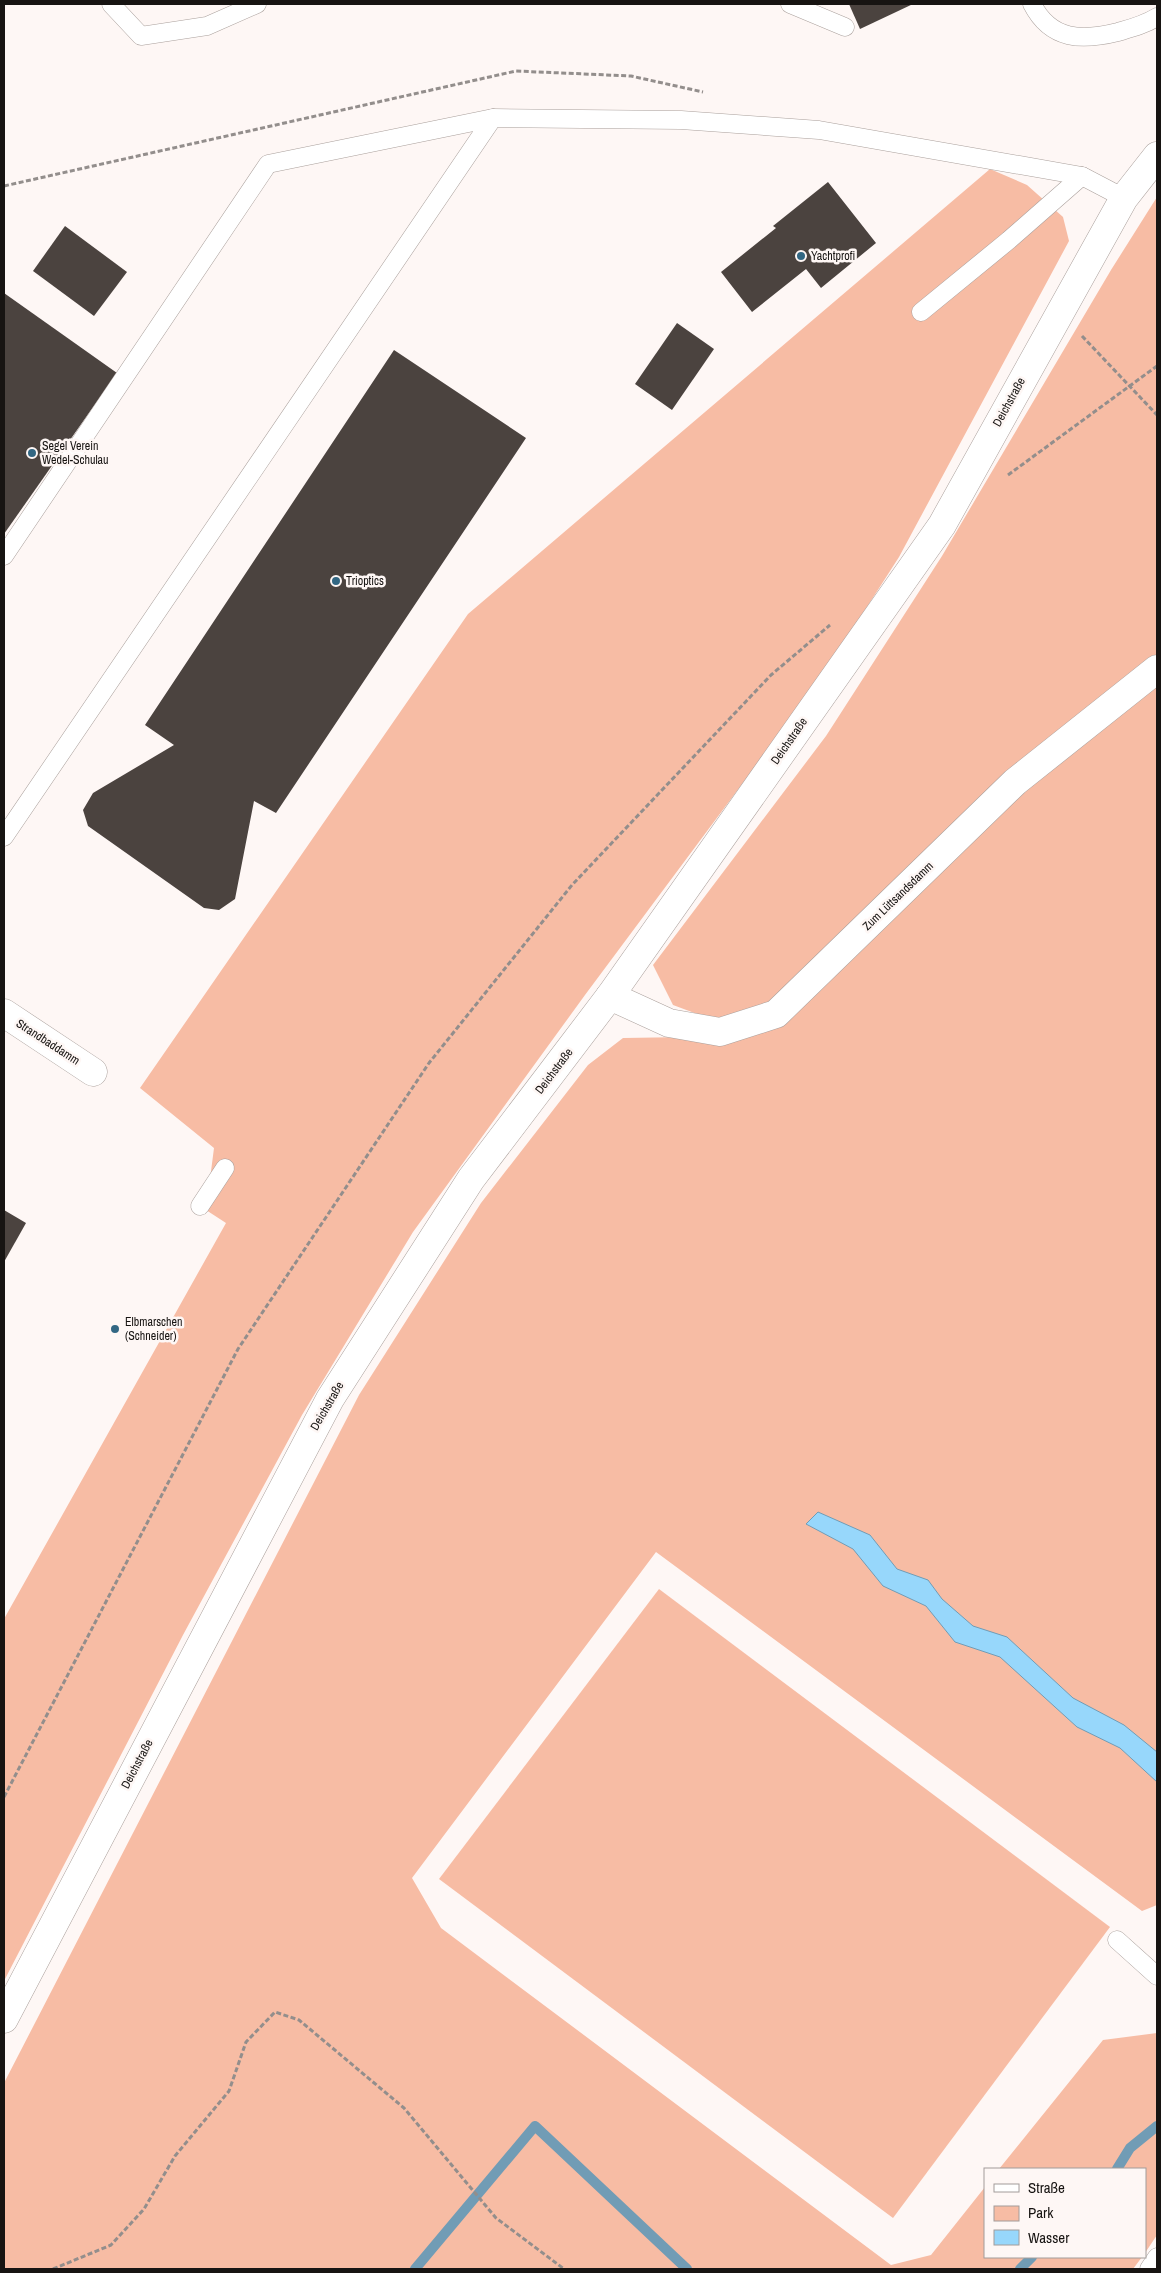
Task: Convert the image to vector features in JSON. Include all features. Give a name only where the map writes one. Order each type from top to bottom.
[{"type":"street","name":"Deichstraße","points":[[4,2019],[330,1399],[471,1179],[610,996],[942,525],[1124,198],[1157,156]]},
{"type":"street","name":"Zum Lüttsandsdamm","points":[[610,996],[669,1023],[720,1032],[776,1014],[1015,782],[1157,669]]},
{"type":"street","name":"Strandbaddamm","points":[[4,1013],[93,1072]]},
{"type":"lane","points":[[111,4],[141,36],[207,26],[258,4]]},
{"type":"lane","points":[[790,4],[845,27]]},
{"type":"lane","points":[[1032,4],[1052,29],[1073,38],[1098,37],[1144,25],[1157,17]]},
{"type":"lane","points":[[4,838],[493,118]]},
{"type":"lane","points":[[4,556],[268,164],[493,118],[681,120],[819,130],[1082,176],[1124,198]]},
{"type":"lane","points":[[921,312],[1009,240],[1082,176]]},
{"type":"lane","points":[[200,1206],[225,1168]]},
{"type":"lane","points":[[1118,1940],[1157,1976]]},
{"type":"lane","points":[[1149,2269],[1157,2257]]},
{"type":"path","points":[[1059,312],[1130,384],[1157,415]]},
{"type":"path","points":[[1004,478],[1157,366]]},
{"type":"path","points":[[4,1797],[238,1350],[429,1062],[572,885],[771,675],[832,624]]},
{"type":"path","points":[[53,2269],[111,2245],[144,2209],[175,2156],[229,2091],[246,2042],[275,2012],[299,2020],[404,2108],[496,2218],[564,2269]]},
{"type":"green space","points":[[990,169],[1027,185],[1063,217],[1069,241],[899,557],[824,674],[585,995],[413,1232],[302,1415],[183,1635],[4,1981],[4,1619],[226,1223],[206,1210],[214,1148],[140,1088],[468,614]]},
{"type":"green space","points":[[1157,197],[1157,657],[781,1001],[716,1021],[673,1005],[653,965],[826,736],[942,556],[1111,270]]},
{"type":"green space","points":[[1157,675],[1157,1905],[1142,1911],[656,1552],[412,1878],[441,1928],[891,2265],[931,2255],[984,2188],[984,2258],[1141,2258],[1133,2269],[4,2269],[4,2083],[359,1395],[481,1203],[588,1065],[623,1038],[751,1036],[1026,780]]},
{"type":"green space","points":[[659,1589],[1110,1927],[893,2218],[439,1879]]},
{"type":"green space","points":[[1157,2033],[1157,2235],[1146,2252],[1146,2168],[1000,2168],[1103,2040]]},
{"type":"water","points":[[818,1512],[870,1535],[897,1569],[928,1580],[942,1599],[973,1626],[1007,1637],[1073,1698],[1124,1725],[1157,1752],[1157,1782],[1120,1748],[1077,1727],[1000,1657],[955,1642],[926,1606],[883,1586],[853,1549],[806,1524]]},
{"type":"building","points":[[849,4],[913,4],[860,29]]},
{"type":"building","name":"Yachtprofi","points":[[828,182],[876,243],[821,288],[806,269],[752,312],[721,272],[776,228],[773,226]]},
{"type":"building","points":[[65,226],[127,272],[94,316],[33,271]]},
{"type":"building","name":"Segel Verein Wedel-Schulau","points":[[4,293],[117,373],[4,534]]},
{"type":"building","points":[[677,323],[714,349],[672,410],[635,384]]},
{"type":"building","name":"Trioptics","points":[[394,350],[526,438],[276,813],[254,801],[235,899],[219,910],[204,908],[88,826],[83,810],[93,793],[174,745],[145,725]]},
{"type":"building","points":[[4,1210],[26,1223],[4,1262]]},
{"type":"waterway","points":[[415,2269],[535,2126],[687,2269]]},
{"type":"waterway","points":[[1118,2168],[1130,2148],[1157,2126]]},
{"type":"waterway","points":[[1020,2269],[1031,2258]]},
{"type":"place","name":"Yachtprofi","points":[[801,256]]},
{"type":"place","name":"Segel Verein Wedel-Schulau","points":[[32,453]]},
{"type":"place","name":"Trioptics","points":[[336,581]]},
{"type":"place","name":"Elbmarschen (Schneider)","points":[[115,1329]]}]
